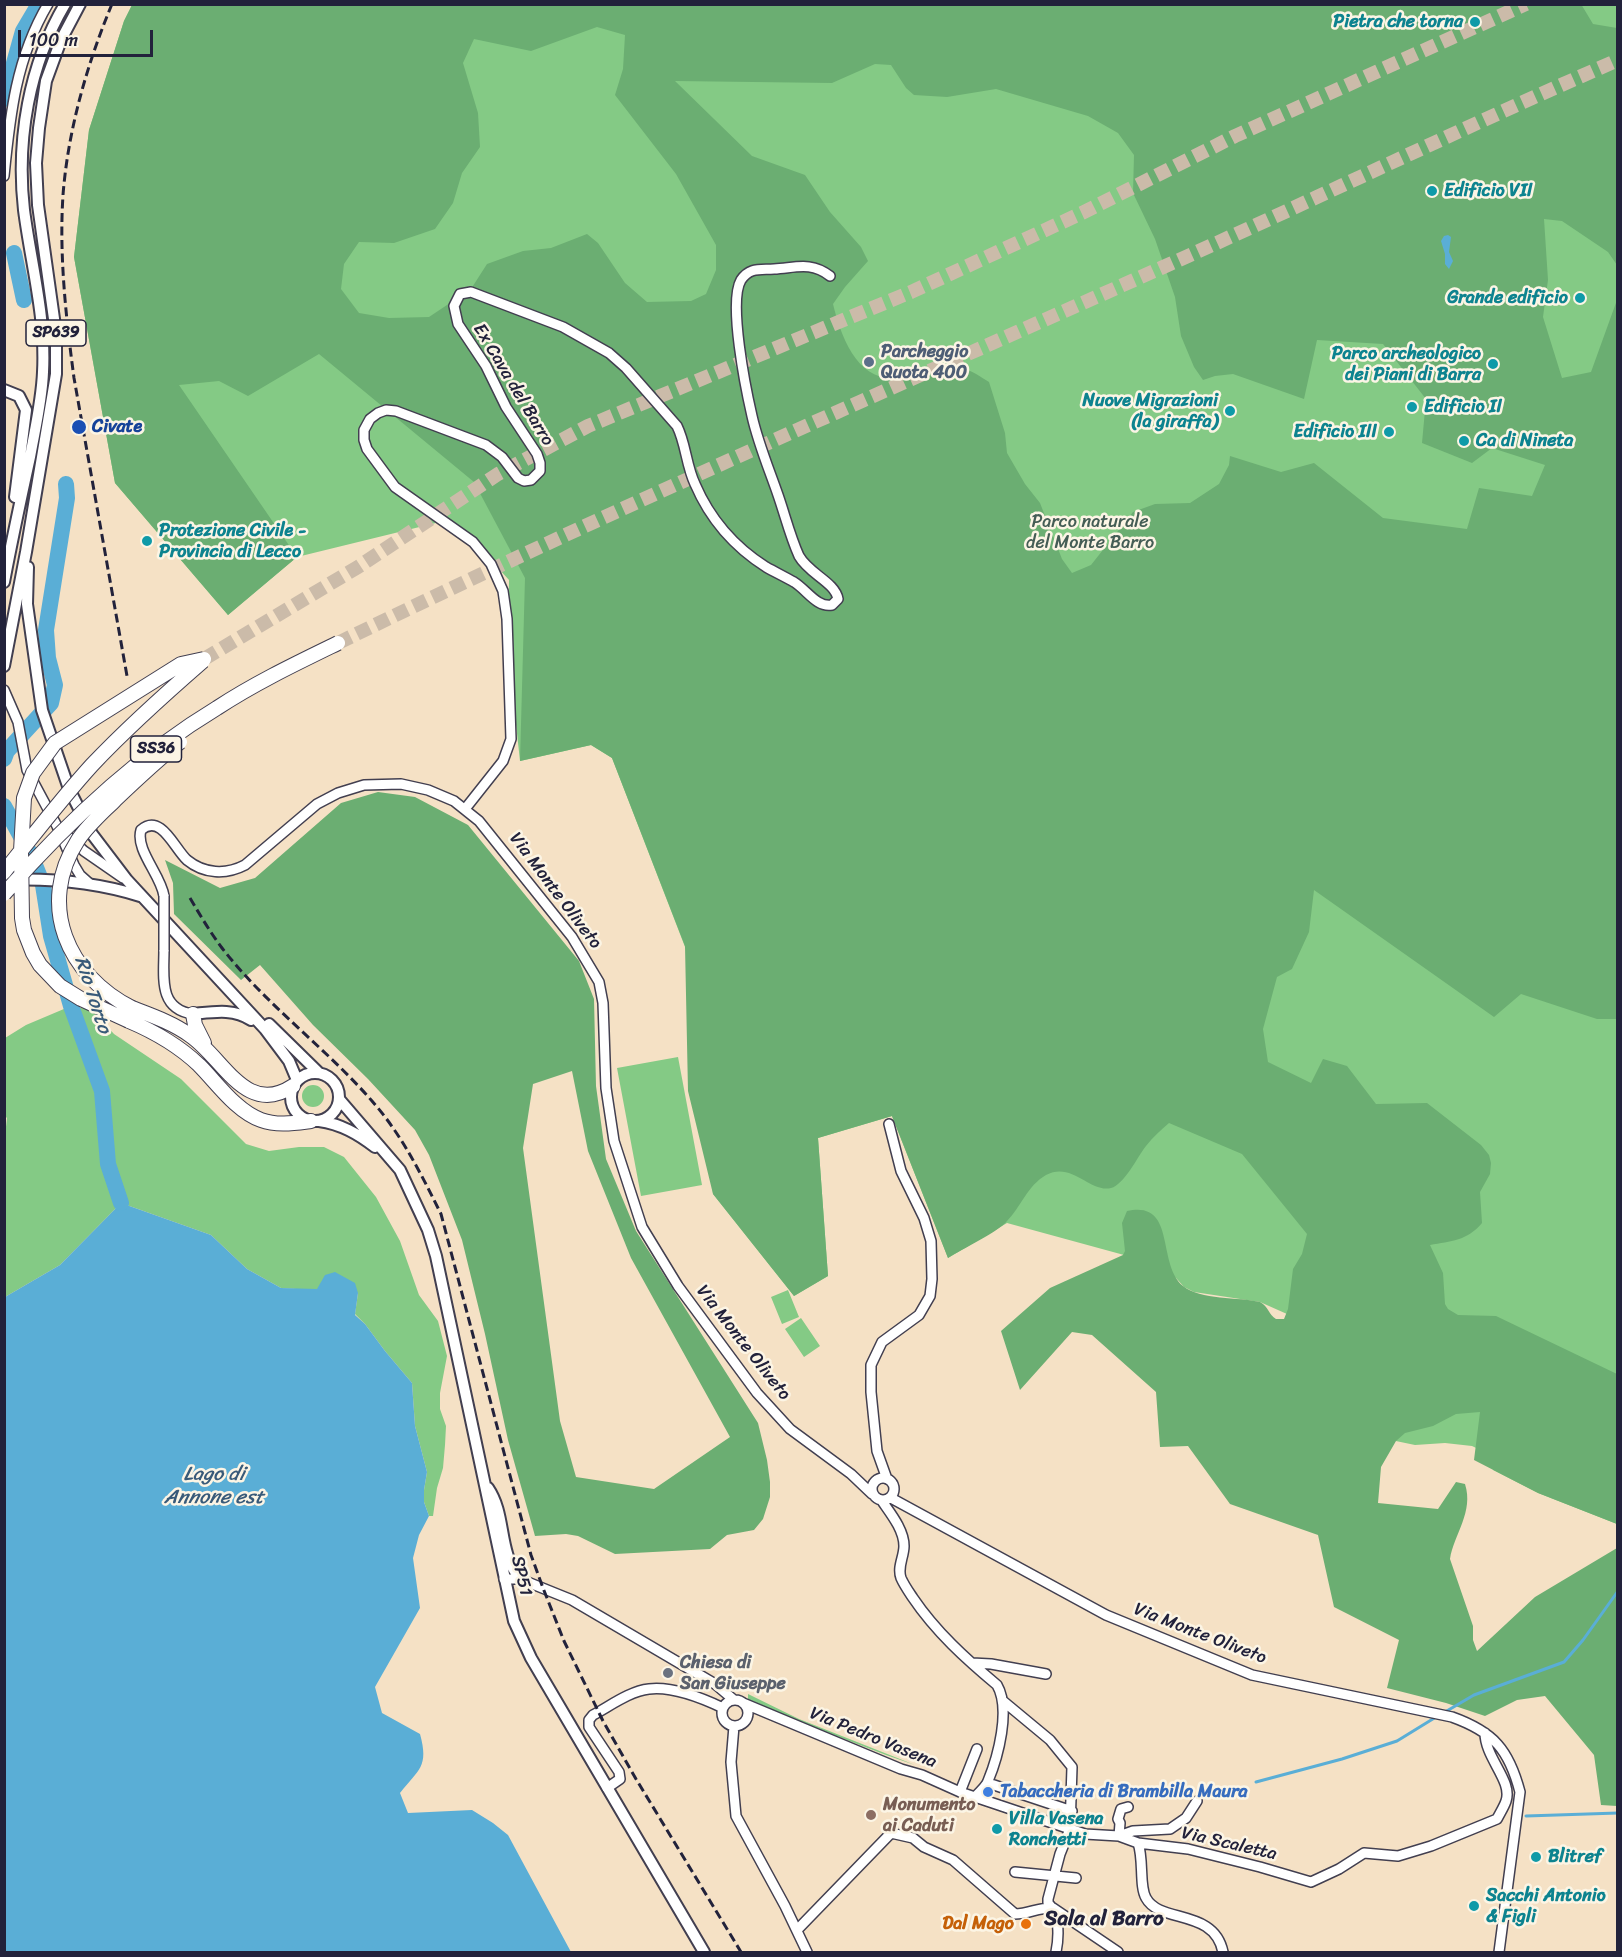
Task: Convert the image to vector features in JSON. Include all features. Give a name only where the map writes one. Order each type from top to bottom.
[{"type":"highway","name":"SS36","points":[[4,894],[42,851],[117,780],[167,741],[239,694],[338,643]]},
{"type":"highway","name":"SS36","points":[[4,872],[44,822],[92,765],[204,659],[182,664],[55,743],[33,773],[24,798],[21,851],[24,930],[33,953],[45,970],[60,986],[81,999],[130,1014],[169,1021],[194,1038],[251,1092],[266,1096],[281,1093],[295,1083]]},
{"type":"highway","name":"SS36","points":[[239,694],[171,749],[94,820],[77,841],[66,865],[61,886],[60,907],[63,928],[70,949],[81,967],[95,983],[150,1030],[174,1044],[252,1115],[268,1122],[315,1121]]},
{"type":"highway","points":[[193,1014],[202,1041],[222,1066]]},
{"type":"main road","name":"SP639","points":[[4,582],[37,422],[43,374],[44,336],[24,209],[21,168],[24,128],[34,75],[65,4]]},
{"type":"main road","name":"SP639","points":[[4,666],[57,374],[56,333],[38,205],[36,163],[39,128],[46,81],[61,40],[80,4]]},
{"type":"main road","points":[[4,390],[19,396],[26,410],[8,565]]},
{"type":"main road","points":[[26,552],[29,571],[27,604],[40,700],[69,789],[92,834],[108,858],[141,896],[280,1047],[289,1061],[295,1083],[290,1101],[298,1114],[315,1121],[333,1114],[339,1099],[339,1092],[332,1079],[318,1072],[175,932]]},
{"type":"main road","points":[[4,880],[83,882],[141,896]]},
{"type":"main road","points":[[193,1014],[218,1012],[243,1014],[280,1047]]},
{"type":"main road","points":[[295,1083],[311,1072],[318,1072]]},
{"type":"main road","name":"SP51","points":[[339,1099],[400,1170],[428,1230],[436,1256],[514,1622],[531,1658],[704,1953]]},
{"type":"main road","name":"SP51","points":[[315,1121],[332,1123],[357,1134],[400,1170]]},
{"type":"main road","points":[[484,1482],[495,1499],[509,1563],[520,1579]]},
{"type":"street","points":[[4,176],[12,107],[22,61],[32,33],[48,4]]},
{"type":"street","name":"Ex Cava del Barro","points":[[465,809],[503,761],[511,739],[507,619],[503,591],[491,564],[473,542],[395,487],[366,446],[364,434],[368,422],[380,412],[393,410],[489,447],[502,457],[518,478],[524,481],[531,480],[540,471],[538,457],[506,407],[486,366],[460,328],[454,311],[454,302],[460,294],[471,292],[563,327],[594,343],[617,360],[676,426],[681,435],[695,484],[715,521],[727,537],[765,566],[796,583],[820,604],[832,605],[838,599],[835,591],[830,584],[808,569],[799,556],[761,448],[752,417],[737,307],[739,285],[744,276],[752,270],[803,265],[816,267],[830,276]]},
{"type":"street","points":[[4,690],[20,728],[27,770],[83,882]]},
{"type":"street","name":"Via Monte Oliveto","points":[[193,1014],[182,1012],[167,997],[164,986],[164,896],[160,882],[140,843],[141,830],[148,826],[161,829],[185,858],[194,865],[208,871],[223,872],[235,870],[249,863],[317,804],[338,793],[360,786],[383,783],[415,786],[441,795],[465,809],[486,828],[572,937],[599,982],[603,1003],[606,1088],[614,1141],[642,1227],[678,1286],[757,1393],[790,1429],[851,1474]]},
{"type":"street","points":[[57,826],[84,850],[127,880]]},
{"type":"street","points":[[872,1494],[877,1451],[871,1392],[871,1365],[882,1342],[919,1315],[930,1296],[932,1279],[931,1241],[924,1218],[901,1171],[888,1124]]},
{"type":"street","points":[[877,1451],[887,1479],[892,1483],[889,1496],[892,1516],[903,1539],[900,1574],[902,1581],[922,1611],[947,1641],[997,1685],[1003,1701],[997,1755],[988,1783],[976,1796]]},
{"type":"street","points":[[851,1474],[875,1481],[887,1479]]},
{"type":"street","points":[[851,1474],[876,1499],[889,1496]]},
{"type":"street","name":"Via Monte Oliveto","points":[[889,1496],[1106,1615],[1252,1675],[1434,1712],[1472,1724],[1489,1735]]},
{"type":"street","points":[[504,1579],[520,1579],[572,1600],[703,1676],[715,1684],[732,1704],[747,1711],[744,1722],[734,1726],[726,1722],[723,1717],[732,1704]]},
{"type":"street","points":[[972,1663],[991,1664],[1046,1674]]},
{"type":"street","name":"Via Pedro Vasena","points":[[607,1788],[620,1779],[619,1772],[589,1726],[589,1720],[593,1715],[637,1692],[649,1689],[672,1690],[773,1715],[960,1792],[1085,1834],[1119,1836],[1138,1843]]},
{"type":"street","points":[[1003,1701],[1050,1740],[1072,1767],[1070,1829],[1054,1875],[1048,1903],[1118,1953]]},
{"type":"street","name":"Via Pedro Vasena","points":[[747,1716],[773,1715]]},
{"type":"street","points":[[734,1726],[731,1762],[736,1816],[807,1953]]},
{"type":"street","points":[[1489,1735],[1506,1754],[1515,1772],[1520,1792],[1499,1953]]},
{"type":"street","name":"Via Scaletta","points":[[1138,1843],[1188,1849],[1260,1866],[1311,1882],[1339,1869],[1364,1853],[1398,1856],[1431,1846],[1497,1819],[1507,1798],[1504,1778],[1495,1766],[1485,1744],[1489,1735]]},
{"type":"street","points":[[960,1792],[977,1749]]},
{"type":"street","points":[[988,1783],[1072,1811]]},
{"type":"street","name":"Via Scaletta","points":[[1119,1836],[1133,1831],[1170,1829],[1186,1818],[1197,1801]]},
{"type":"street","points":[[1119,1836],[1118,1819],[1122,1809],[1128,1807]]},
{"type":"street","points":[[796,1930],[891,1833],[913,1838],[924,1847],[953,1860],[1015,1914],[1027,1914],[1040,1907],[1053,1908]]},
{"type":"street","points":[[1138,1843],[1143,1862],[1143,1889],[1146,1900],[1158,1909],[1191,1919],[1209,1929],[1218,1938],[1223,1953]]},
{"type":"street","points":[[1015,1872],[1076,1878]]},
{"type":"street","points":[[1053,1908],[1059,1936],[1056,1953]]},
{"type":"green space","name":"Parco naturale del Monte Barro","points":[[1581,4],[1593,24],[1617,28],[1617,265],[1608,252],[1562,221],[1544,219],[1548,280],[1543,317],[1562,378],[1591,372],[1617,300],[1617,1019],[1597,1019],[1521,994],[1494,1017],[1314,890],[1309,932],[1292,969],[1277,977],[1263,1029],[1268,1062],[1311,1083],[1323,1059],[1347,1066],[1376,1104],[1427,1103],[1481,1145],[1489,1155],[1490,1174],[1480,1192],[1482,1223],[1464,1237],[1430,1245],[1443,1273],[1445,1304],[1448,1309],[1458,1315],[1496,1316],[1617,1374],[1617,1524],[1538,1493],[1474,1460],[1480,1412],[1456,1414],[1433,1426],[1405,1433],[1396,1441],[1381,1467],[1378,1503],[1438,1509],[1456,1482],[1465,1484],[1467,1504],[1450,1559],[1473,1626],[1473,1640],[1477,1651],[1535,1597],[1617,1548],[1617,1806],[1601,1805],[1594,1755],[1545,1696],[1517,1700],[1485,1716],[1387,1688],[1399,1640],[1334,1607],[1318,1535],[1230,1504],[1188,1446],[1160,1447],[1156,1392],[1092,1335],[1072,1332],[1020,1390],[1001,1331],[1050,1288],[1123,1255],[1125,1251],[1122,1223],[1127,1211],[1143,1210],[1153,1215],[1160,1224],[1175,1276],[1190,1291],[1209,1296],[1260,1302],[1276,1319],[1284,1319],[1288,1309],[1293,1269],[1302,1254],[1307,1234],[1242,1154],[1169,1123],[1149,1143],[1126,1176],[1116,1186],[1103,1188],[1064,1172],[1046,1175],[1034,1185],[1002,1225],[948,1258],[892,1116],[818,1138],[828,1276],[794,1296],[713,1194],[688,1091],[685,946],[612,758],[591,745],[520,761],[525,578],[474,482],[319,354],[248,396],[219,381],[179,385],[297,557],[228,615],[115,483],[74,257],[89,130],[124,21],[132,5]],"holes":[[[597,27],[625,35],[623,69],[615,95],[676,174],[716,245],[716,270],[706,294],[691,301],[647,302],[625,283],[598,243],[587,234],[551,248],[523,251],[487,264],[471,289],[429,317],[389,318],[359,313],[341,289],[344,264],[359,242],[394,243],[435,229],[453,203],[462,173],[480,147],[478,113],[463,63],[474,39],[531,51]],[[875,64],[891,65],[906,88],[914,95],[947,97],[996,89],[1088,116],[1118,133],[1134,155],[1133,193],[1155,239],[1175,297],[1181,336],[1194,367],[1203,380],[1233,374],[1304,399],[1317,340],[1383,344],[1426,399],[1422,443],[1472,463],[1492,448],[1545,465],[1532,496],[1479,488],[1467,529],[1383,518],[1314,463],[1281,472],[1230,456],[1229,465],[1219,484],[1190,503],[1155,504],[1133,512],[1091,565],[1072,573],[1062,559],[1040,503],[1025,484],[1007,453],[1005,433],[989,382],[965,370],[885,378],[873,374],[862,366],[847,343],[833,304],[868,261],[861,247],[830,212],[805,175],[752,156],[675,81],[832,83]]]},
{"type":"green space","name":"Parco naturale del Monte Barro","points":[[132,5],[1617,5],[1617,1524],[1538,1493],[1493,1470],[1489,1454],[1472,1446],[1445,1443],[1415,1445],[1391,1440],[1287,1314],[1260,1302],[1194,1292],[1184,1287],[1176,1278],[1124,1255],[1007,1223],[948,1258],[892,1116],[818,1138],[828,1276],[794,1296],[713,1194],[697,978],[612,758],[591,745],[520,761],[508,651],[509,580],[469,536],[448,520],[297,557],[228,615],[115,483],[74,257],[89,130],[124,21]]},
{"type":"green space","points":[[378,792],[415,797],[468,825],[579,961],[594,999],[596,1086],[606,1159],[636,1231],[758,1423],[767,1460],[770,1497],[763,1519],[754,1530],[727,1535],[710,1549],[615,1554],[578,1536],[566,1534],[535,1536],[508,1440],[462,1240],[429,1155],[415,1130],[368,1079],[313,1025],[260,965],[241,980],[174,914],[173,883],[165,860],[220,888],[255,878],[341,803]],"holes":[[[572,1071],[588,1151],[631,1258],[730,1437],[654,1489],[576,1477],[560,1421],[523,1148],[533,1084]]]},
{"type":"green space","points":[[71,1006],[92,1010],[114,1034],[181,1079],[246,1144],[269,1151],[299,1147],[324,1147],[344,1157],[376,1197],[400,1241],[419,1295],[438,1321],[447,1356],[440,1393],[440,1409],[446,1426],[443,1468],[433,1516],[429,1516],[424,1502],[427,1472],[415,1426],[412,1383],[355,1314],[358,1293],[281,1288],[247,1269],[211,1235],[121,1203],[60,1265],[5,1297],[4,1144],[7,1118],[4,1115],[5,1038],[26,1025]]},
{"type":"green space","points":[[678,1057],[702,1185],[641,1196],[617,1068]]},
{"type":"green space","points":[[309,1085],[317,1085],[324,1092],[324,1100],[317,1107],[309,1107],[302,1100],[302,1092]]},
{"type":"green space","points":[[788,1290],[799,1317],[782,1324],[771,1297]]},
{"type":"green space","points":[[801,1318],[820,1346],[804,1357],[785,1329]]},
{"type":"green space","points":[[748,1694],[799,1719],[915,1765],[751,1703]]},
{"type":"water","points":[[1444,236],[1451,237],[1449,252],[1453,261],[1449,269],[1445,264],[1441,241]]},
{"type":"water","name":"Lago di Annone est","points":[[121,1203],[211,1235],[247,1269],[281,1288],[317,1289],[325,1275],[335,1272],[355,1283],[358,1293],[355,1315],[365,1324],[412,1383],[415,1426],[427,1472],[424,1502],[429,1516],[419,1535],[413,1558],[420,1608],[375,1687],[382,1713],[420,1734],[423,1745],[423,1761],[400,1793],[408,1813],[472,1810],[508,1835],[571,1952],[5,1952],[5,1297],[60,1265]]},
{"type":"waterway","name":"Rio Torto","points":[[4,99],[23,31],[39,4]]},
{"type":"waterway","name":"Rio Torto","points":[[14,253],[24,300]]},
{"type":"waterway","name":"Rio Torto","points":[[4,759],[7,751],[51,703],[55,685],[48,658],[46,630],[67,498],[66,484]]},
{"type":"waterway","name":"Rio Torto","points":[[4,806],[31,855],[43,885],[51,936],[71,1006],[102,1091],[108,1164],[121,1203]]},
{"type":"waterway","points":[[1445,1712],[1474,1695],[1564,1662],[1583,1640],[1618,1591]]},
{"type":"waterway","points":[[1256,1782],[1342,1759],[1397,1741],[1436,1717]]},
{"type":"waterway","points":[[1526,1816],[1618,1813]]},
{"type":"tunnel","points":[[204,659],[358,567],[498,474],[588,426],[911,292],[1082,213],[1235,136],[1526,4]]},
{"type":"tunnel","points":[[338,643],[645,499],[1618,60]]},
{"type":"railway","points":[[112,4],[94,50],[74,122],[63,195],[62,240],[66,310],[74,378],[127,676]]},
{"type":"railway","points":[[190,898],[218,942],[239,969],[354,1081],[383,1114],[402,1141],[426,1184],[441,1214],[531,1555],[564,1641],[603,1721],[636,1779],[741,1952]]},
{"type":"place","name":"Pietra che torna","points":[[1475,22]]},
{"type":"place","name":"Edificio VII","points":[[1432,191]]},
{"type":"place","name":"Grande edificio","points":[[1580,298]]},
{"type":"place","name":"Parcheggio Quota 400","points":[[869,362]]},
{"type":"place","name":"Parco archeologico dei Piani di Barra","points":[[1493,364]]},
{"type":"place","name":"Edificio II","points":[[1412,407]]},
{"type":"place","name":"Nuove Migrazioni (la giraffa)","points":[[1230,411]]},
{"type":"place","name":"Civate","points":[[79,427]]},
{"type":"place","name":"Edificio III","points":[[1389,432]]},
{"type":"place","name":"Ca di Nineta","points":[[1464,441]]},
{"type":"place","name":"Protezione Civile - Provincia di Lecco","points":[[147,541]]},
{"type":"place","name":"Chiesa di San Giuseppe","points":[[668,1673]]},
{"type":"place","name":"Tabaccheria di Brambilla Maura","points":[[988,1792]]},
{"type":"place","name":"Monumento ai Caduti","points":[[871,1815]]},
{"type":"place","name":"Villa Vasena Ronchetti","points":[[997,1829]]},
{"type":"place","name":"Blitref","points":[[1536,1857]]},
{"type":"place","name":"Sacchi Antonio & Figli","points":[[1474,1906]]},
{"type":"place","name":"Dal Mago","points":[[1026,1924]]},
{"type":"district","name":"Sala al Barro","points":[[1104,1920]]}]
